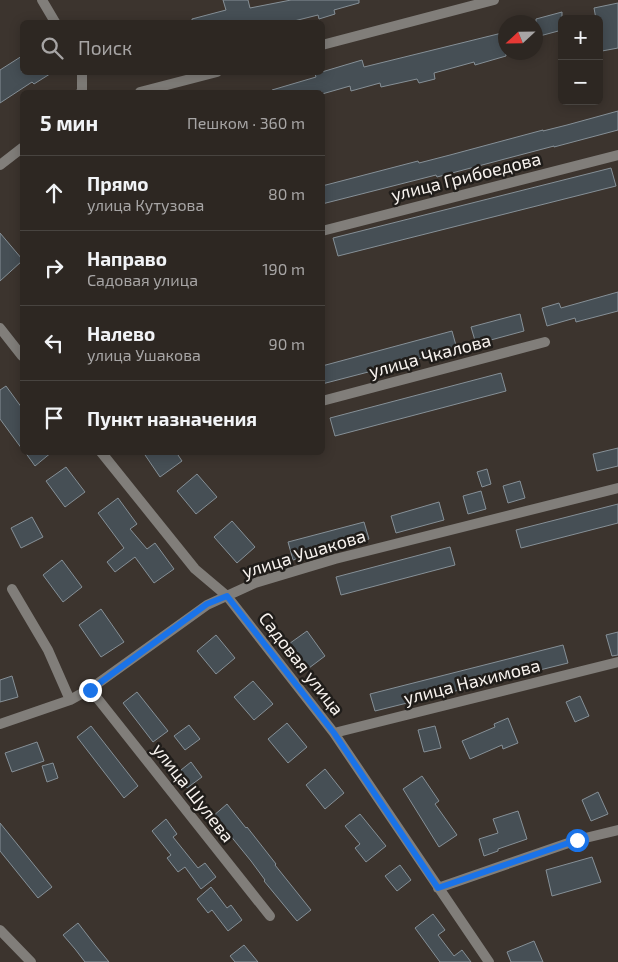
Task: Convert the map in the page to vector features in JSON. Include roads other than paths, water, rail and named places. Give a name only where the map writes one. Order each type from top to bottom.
[{"type":"street","points":[[42,0],[54,20]]},
{"type":"street","points":[[325,44],[494,0]]},
{"type":"street","points":[[82,75],[82,90]]},
{"type":"street","points":[[148,90],[205,75]]},
{"type":"street","points":[[0,165],[20,150]]},
{"type":"street","name":"улица Грибоедова","points":[[325,230],[618,155]]},
{"type":"street","points":[[0,328],[20,353]]},
{"type":"street","name":"улица Чкалова","points":[[325,400],[545,342]]},
{"type":"street","name":"Садовая улица","points":[[103,455],[195,569],[227,596],[334,733],[489,962]]},
{"type":"street","name":"улица Ушакова","points":[[0,724],[70,700],[90,690],[207,604],[255,583],[335,559],[618,488]]},
{"type":"street","points":[[12,590],[48,650],[70,700]]},
{"type":"street","name":"улица Нахимова","points":[[334,733],[618,662]]},
{"type":"street","name":"улица Шулева","points":[[90,690],[270,916]]},
{"type":"street","points":[[438,888],[577,840],[618,830]]},
{"type":"street","points":[[0,930],[30,962]]}]
